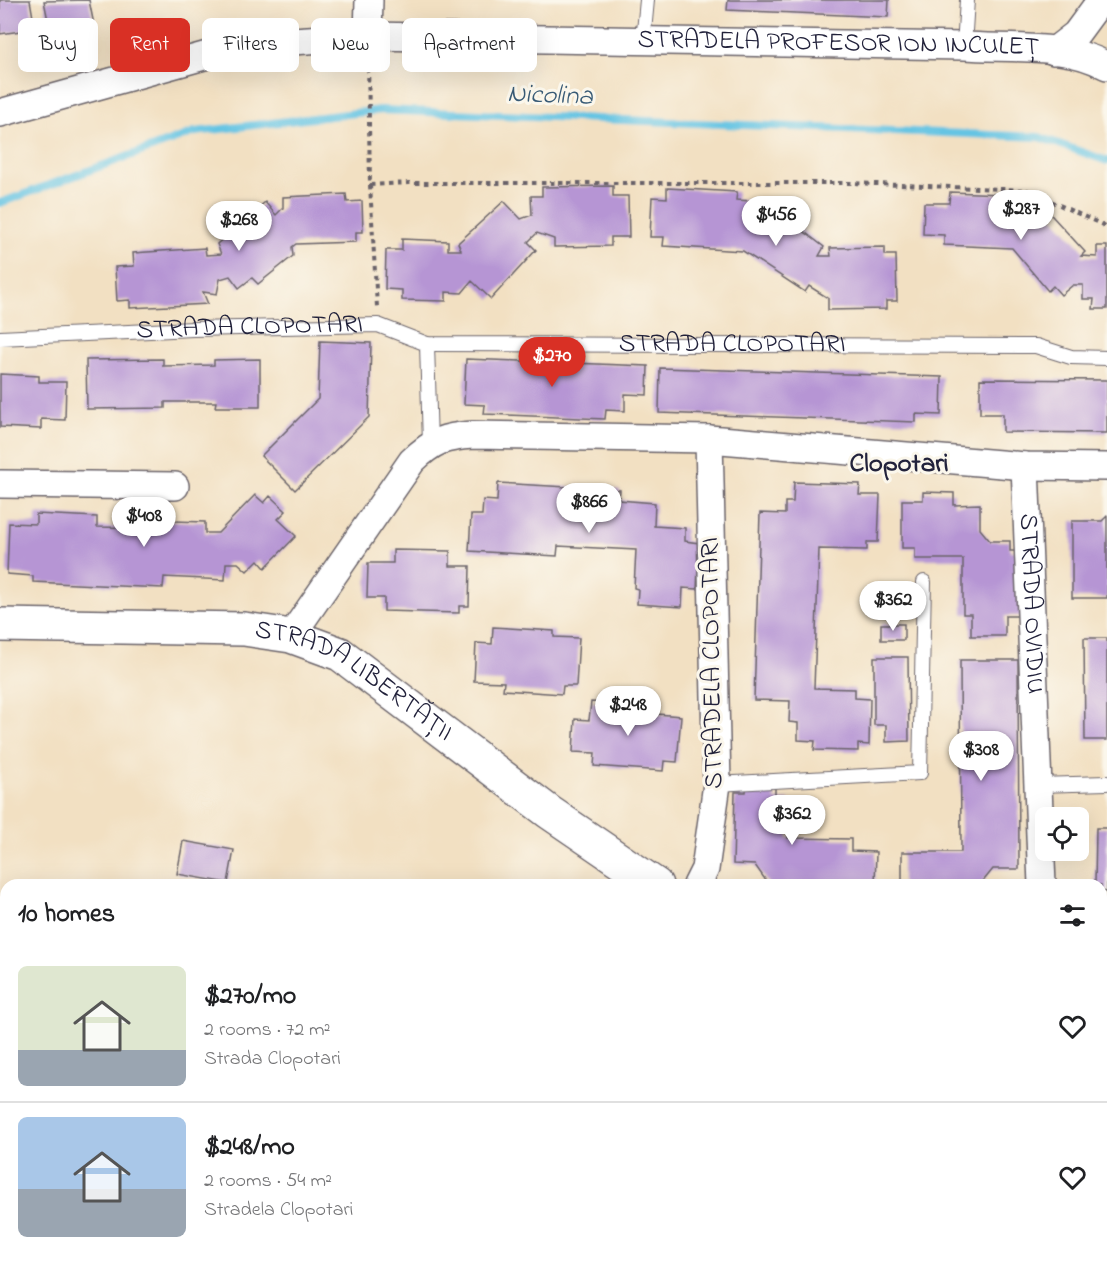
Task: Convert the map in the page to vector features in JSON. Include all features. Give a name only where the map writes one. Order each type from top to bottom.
[{"type":"street","points":[[368,18],[369,0]]},
{"type":"street","points":[[1054,51],[1076,34],[1101,0]]},
{"type":"street","name":"STRADELA PROFESOR ION INCULEȚ","points":[[390,36],[963,46],[1054,51],[1091,57],[1107,66]]},
{"type":"street","name":"STRADELA PROFESOR ION INCULEȚ","points":[[0,113],[247,44],[311,40]]},
{"type":"street","points":[[291,636],[412,461],[430,444],[449,437],[473,435],[709,439],[1025,466],[1107,467]]},
{"type":"street","name":"STRADELA CLOPOTARI","points":[[700,879],[705,869],[717,784],[709,439]]},
{"type":"street","name":"STRADA OVIDIU","points":[[1025,466],[1042,879]]},
{"type":"street","points":[[0,484],[175,486]]},
{"type":"street","name":"STRADA LIBERTĂȚII","points":[[0,625],[244,629],[291,636],[340,654],[510,783],[648,879]]},
{"type":"street","points":[[578,832],[611,879]]},
{"type":"lane","points":[[643,42],[647,0]]},
{"type":"lane","points":[[963,46],[967,0]]},
{"type":"lane","name":"STRADA CLOPOTARI","points":[[0,338],[192,328],[378,325],[427,344],[1036,346],[1071,357],[1107,358]]},
{"type":"lane","points":[[427,344],[430,444]]},
{"type":"lane","points":[[717,784],[920,773],[924,582]]},
{"type":"lane","points":[[1039,785],[1107,783]]},
{"type":"path","points":[[368,72],[370,185],[378,325]]},
{"type":"path","points":[[370,185],[851,183],[1027,190],[1107,227]]},
{"type":"building","points":[[0,0],[30,0],[33,18],[18,18],[18,31],[0,34]]},
{"type":"building","points":[[89,0],[93,18],[47,18],[44,1]]},
{"type":"building","points":[[728,0],[889,0],[888,17],[727,10]]},
{"type":"building","points":[[613,186],[613,196],[628,196],[629,237],[611,237],[611,246],[554,247],[554,239],[537,233],[528,242],[536,250],[491,299],[472,281],[462,293],[446,292],[446,301],[402,300],[402,290],[385,289],[386,250],[402,250],[402,239],[448,241],[448,250],[461,250],[458,243],[504,201],[521,219],[532,215],[531,196],[542,196],[542,187]]},
{"type":"building","points":[[667,188],[737,192],[736,200],[753,201],[752,215],[760,221],[771,206],[824,247],[819,256],[831,256],[830,248],[885,247],[885,255],[896,255],[897,301],[886,301],[886,309],[828,310],[828,298],[809,286],[805,292],[743,251],[663,246],[664,237],[650,237],[652,197],[667,198]]},
{"type":"building","points":[[950,192],[1002,194],[1002,203],[1015,204],[1015,219],[1027,219],[1042,205],[1085,252],[1081,256],[1097,257],[1097,246],[1107,246],[1107,309],[1093,309],[1094,299],[1083,299],[1083,285],[1073,285],[1061,295],[1053,286],[1048,291],[1012,248],[944,245],[944,235],[923,234],[924,203],[949,203]]},
{"type":"building","points":[[346,194],[347,202],[362,201],[363,232],[356,232],[356,242],[296,244],[292,247],[293,256],[258,284],[252,278],[239,288],[230,276],[220,279],[217,294],[203,292],[208,304],[130,308],[130,300],[117,301],[115,267],[134,266],[133,253],[205,248],[206,255],[221,254],[217,244],[265,202],[276,215],[283,208],[283,197]]},
{"type":"building","points":[[320,341],[371,343],[369,417],[295,490],[261,456],[318,399]]},
{"type":"building","points":[[163,359],[163,366],[214,365],[214,360],[260,359],[260,407],[215,407],[216,402],[165,402],[165,408],[87,409],[86,360]]},
{"type":"building","points":[[466,359],[648,366],[647,395],[625,394],[625,411],[606,410],[605,419],[484,414],[485,405],[464,404]]},
{"type":"building","points":[[660,368],[942,377],[941,415],[916,414],[916,422],[659,413]]},
{"type":"building","points":[[0,374],[39,376],[39,382],[66,382],[65,420],[41,419],[41,429],[0,427]]},
{"type":"building","points":[[980,379],[1107,380],[1107,433],[1003,432],[1003,414],[980,414]]},
{"type":"building","points":[[794,482],[860,484],[859,495],[880,495],[878,542],[867,542],[867,550],[819,549],[814,688],[855,689],[855,698],[870,699],[869,745],[858,744],[858,751],[814,750],[815,741],[798,740],[798,723],[789,722],[790,701],[754,700],[760,513],[785,514],[785,502],[793,502]]},
{"type":"building","points":[[498,483],[620,490],[619,500],[655,503],[654,526],[685,528],[685,541],[699,543],[697,589],[683,588],[682,607],[637,604],[638,589],[634,588],[636,550],[558,546],[557,556],[469,551],[471,515],[482,515],[483,500],[497,501]]},
{"type":"building","points":[[923,492],[954,493],[954,505],[980,504],[980,529],[990,541],[1010,541],[1010,551],[1023,551],[1023,616],[1005,616],[1005,636],[971,636],[971,614],[963,614],[963,559],[915,559],[915,548],[902,548],[902,500],[923,500]]},
{"type":"building","points":[[255,495],[264,503],[270,496],[286,511],[278,519],[296,536],[265,568],[258,560],[247,571],[238,563],[226,563],[225,580],[164,577],[163,588],[33,582],[33,576],[7,574],[9,523],[36,524],[36,514],[97,517],[97,527],[143,528],[143,520],[205,522],[205,533],[218,533]]},
{"type":"building","points":[[1107,516],[1107,598],[1072,598],[1072,521],[1102,521]]},
{"type":"building","points":[[393,550],[450,551],[450,566],[470,566],[469,606],[459,606],[459,613],[384,611],[384,598],[367,598],[368,563],[393,563]]},
{"type":"building","points":[[881,624],[904,624],[904,640],[881,640]]},
{"type":"building","points":[[493,627],[554,631],[554,637],[579,638],[576,686],[563,686],[562,694],[503,690],[504,682],[474,681],[476,643],[492,644]]},
{"type":"building","points":[[1084,638],[1107,638],[1107,740],[1085,740]]},
{"type":"building","points":[[874,657],[908,657],[909,741],[886,742],[886,725],[874,725]]},
{"type":"building","points":[[960,660],[1018,660],[1019,869],[993,869],[985,879],[902,879],[902,852],[961,852]]},
{"type":"building","points":[[591,702],[658,707],[657,714],[681,716],[677,762],[664,761],[663,771],[594,766],[595,753],[573,752],[575,719],[589,720]]},
{"type":"building","points":[[747,783],[775,783],[775,800],[789,800],[788,838],[851,839],[851,851],[876,852],[875,879],[765,879],[755,865],[733,864],[735,792],[746,792]]},
{"type":"building","points":[[1096,828],[1107,828],[1107,879],[1095,879]]},
{"type":"building","points":[[183,841],[234,850],[229,879],[205,879],[177,874]]},
{"type":"waterway","name":"Nicolina","points":[[0,203],[195,132],[381,110],[1039,137],[1107,161]]},
{"type":"district","name":"Clopotari","points":[[899,464]]}]
